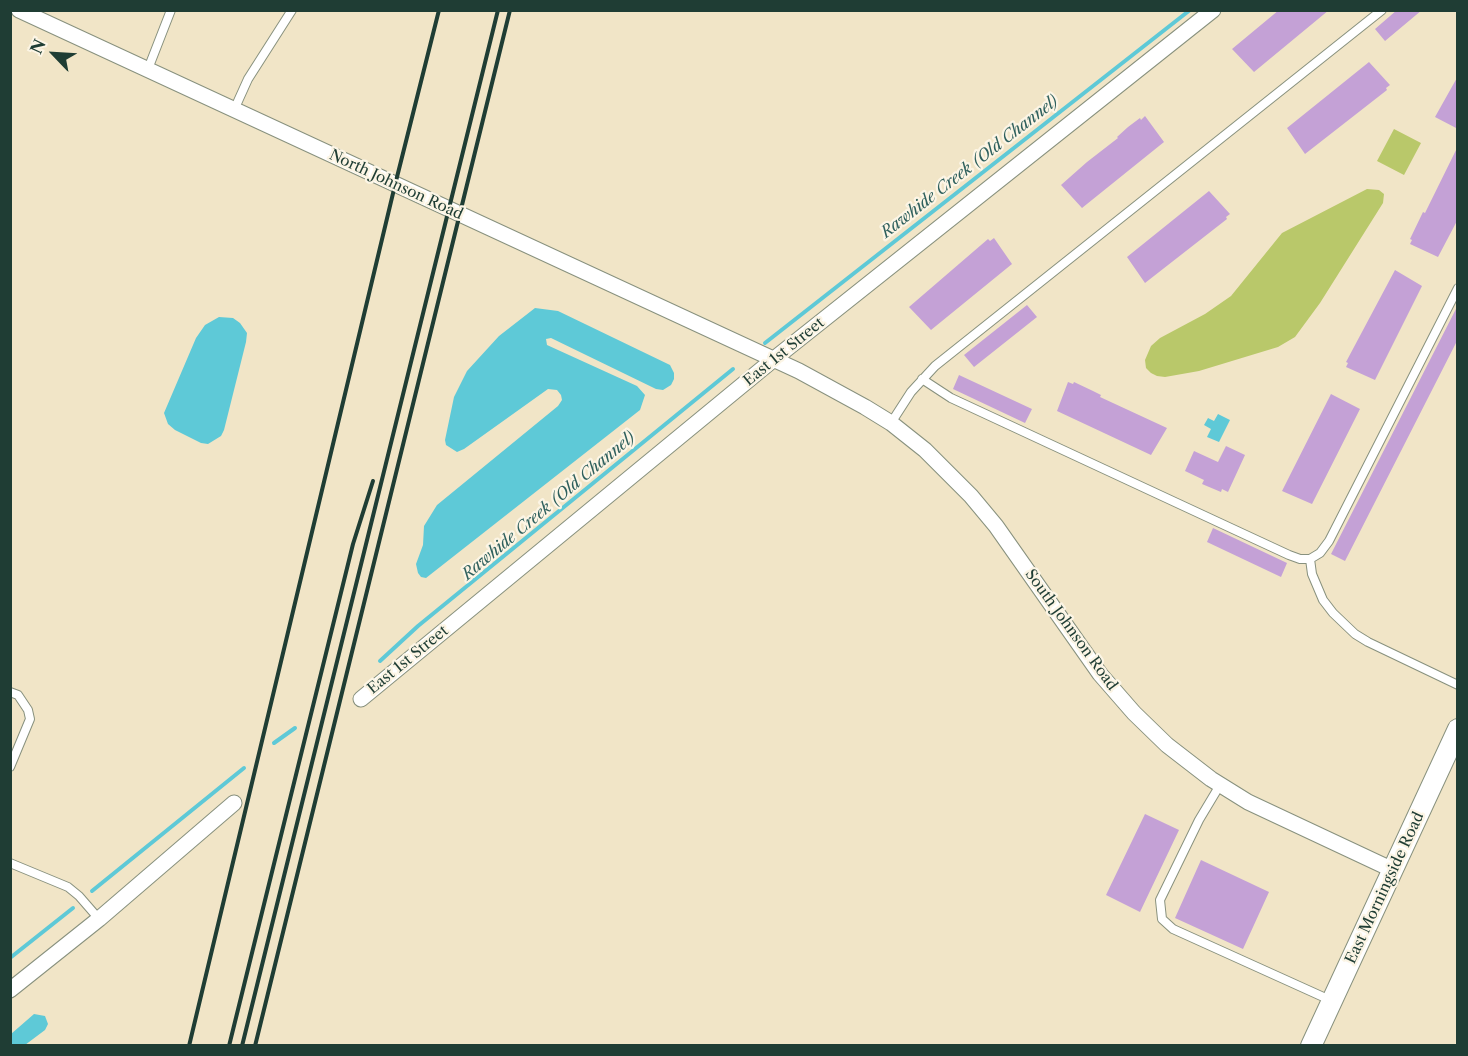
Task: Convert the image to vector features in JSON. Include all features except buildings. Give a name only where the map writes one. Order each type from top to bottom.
[{"type":"street","name":"North Johnson Road","points":[[19,10],[774,359]]},
{"type":"street","name":"East 1st Street","points":[[361,699],[774,359],[1213,10]]},
{"type":"street","name":"South Johnson Road","points":[[774,359],[836,390],[891,423],[925,450],[971,496],[996,526],[1100,674],[1134,713],[1167,745],[1220,785],[1284,820],[1393,870]]},
{"type":"street","name":"East Morningside Road","points":[[1311,1046],[1458,729]]},
{"type":"street","points":[[10,990],[99,919],[234,803]]},
{"type":"lane","points":[[148,69],[171,10]]},
{"type":"lane","points":[[234,110],[248,79],[292,10]]},
{"type":"lane","points":[[891,423],[922,379],[935,366],[1382,10]]},
{"type":"lane","points":[[922,379],[951,398],[1220,523],[1289,555],[1300,559],[1310,559],[1320,553],[1329,541],[1458,288]]},
{"type":"lane","points":[[1310,559],[1312,574],[1323,600],[1355,634],[1458,685]]},
{"type":"lane","points":[[10,692],[18,695],[28,710],[30,719],[10,767]]},
{"type":"lane","points":[[1220,785],[1199,820],[1160,900],[1162,919],[1173,929],[1332,1001]]},
{"type":"lane","points":[[10,862],[68,887],[84,900],[99,919]]},
{"type":"green space","points":[[1394,129],[1421,143],[1404,175],[1377,161]]},
{"type":"green space","points":[[1367,189],[1379,190],[1384,194],[1383,203],[1320,303],[1295,337],[1278,347],[1199,371],[1165,377],[1157,376],[1146,368],[1145,360],[1151,346],[1160,338],[1205,314],[1231,296],[1282,233]]},
{"type":"water","points":[[535,308],[558,311],[670,365],[674,379],[671,385],[663,390],[656,389],[551,338],[546,339],[547,345],[637,386],[645,395],[640,410],[426,578],[421,577],[416,564],[423,545],[424,526],[437,505],[558,406],[562,400],[557,390],[548,389],[464,449],[457,452],[446,445],[445,440],[454,397],[467,371],[499,336]]},
{"type":"water","points":[[219,317],[233,318],[247,333],[224,430],[221,436],[208,444],[201,443],[175,430],[168,424],[164,413],[196,338],[205,325]]},
{"type":"water","points":[[1218,414],[1230,420],[1219,442],[1207,437],[1211,429],[1204,425],[1208,418],[1214,421]]},
{"type":"water","points":[[34,1014],[45,1016],[48,1024],[45,1030],[25,1045],[11,1045],[11,1034]]},
{"type":"waterway","name":"Rawhide Creek (Old Channel)","points":[[765,343],[1190,10]]},
{"type":"waterway","name":"Rawhide Creek (Old Channel)","points":[[380,661],[418,626],[733,369]]},
{"type":"waterway","name":"Rawhide Creek (Old Channel)","points":[[274,743],[295,728]]},
{"type":"waterway","name":"Rawhide Creek (Old Channel)","points":[[92,891],[244,768]]},
{"type":"waterway","name":"Rawhide Creek (Old Channel)","points":[[10,958],[73,908]]},
{"type":"railway","points":[[189,1046],[439,10]]},
{"type":"railway","points":[[242,1046],[498,10]]},
{"type":"railway","points":[[255,1046],[510,10]]},
{"type":"railway","points":[[229,1046],[353,544],[373,481]]}]
